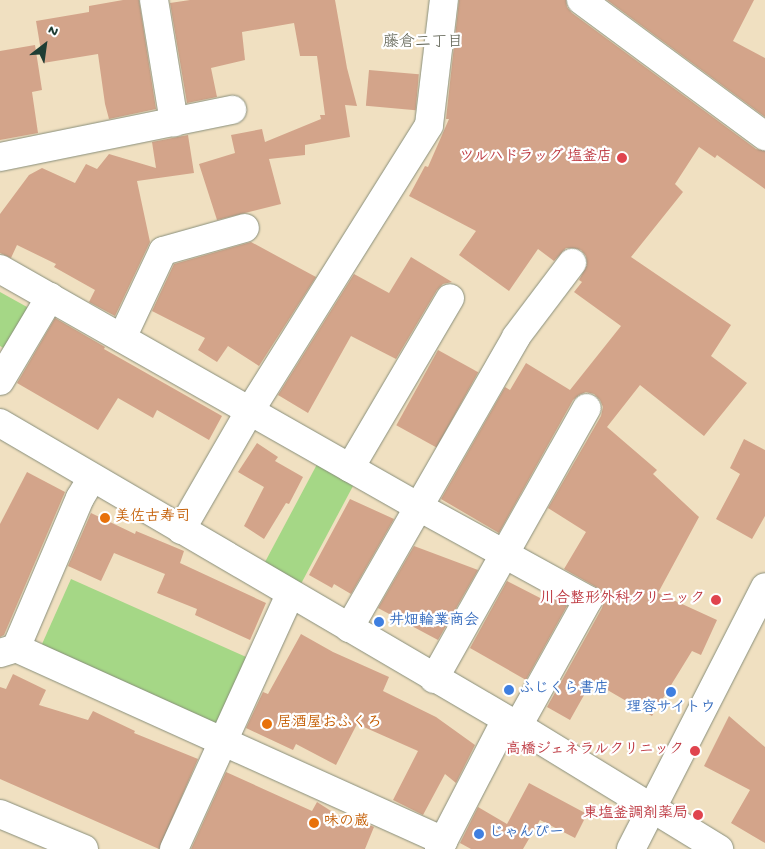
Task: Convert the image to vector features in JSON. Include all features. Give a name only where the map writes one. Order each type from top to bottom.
[{"type":"street","points":[[154,0],[174,122]]},
{"type":"street","points":[[181,530],[250,409],[429,125],[444,0]]},
{"type":"street","points":[[581,0],[765,136]]},
{"type":"street","points":[[0,157],[232,110]]},
{"type":"street","points":[[122,338],[163,250],[245,228]]},
{"type":"street","points":[[349,628],[516,337],[572,263]]},
{"type":"street","points":[[0,269],[250,409],[419,507],[588,600],[512,723],[441,845],[223,742],[8,651],[80,498],[92,478]]},
{"type":"street","points":[[0,381],[50,297]]},
{"type":"street","points":[[350,468],[450,298]]},
{"type":"street","points":[[434,679],[587,408]]},
{"type":"street","points":[[0,423],[512,723],[719,849]]},
{"type":"street","points":[[631,849],[765,587]]},
{"type":"street","points":[[174,849],[290,594]]},
{"type":"street","points":[[0,814],[84,849]]},
{"type":"green space","points":[[0,292],[27,307],[28,320],[8,351],[0,346]]},
{"type":"green space","points":[[323,453],[360,473],[295,595],[258,575]]},
{"type":"green space","points":[[71,579],[247,658],[212,736],[36,658]]},
{"type":"building","points":[[123,0],[139,0],[156,109],[109,119],[98,54],[43,63],[36,21],[89,12],[89,6]]},
{"type":"building","points":[[190,0],[335,0],[347,68],[357,106],[345,105],[350,137],[305,145],[305,155],[269,159],[281,204],[217,220],[199,164],[235,153],[231,135],[262,129],[265,142],[321,119],[320,115],[325,115],[317,56],[300,56],[294,23],[242,32],[245,60],[211,68],[217,97],[187,103],[170,3]]},
{"type":"building","points":[[459,0],[566,0],[567,7],[572,13],[756,149],[765,151],[765,189],[717,155],[715,158],[699,147],[675,184],[683,192],[631,257],[731,325],[711,356],[747,383],[704,436],[640,385],[607,427],[657,470],[653,474],[699,517],[658,593],[717,620],[701,655],[692,651],[652,716],[592,681],[570,720],[547,707],[602,608],[604,600],[602,592],[596,587],[564,569],[586,532],[548,508],[601,416],[603,407],[600,400],[594,394],[586,392],[573,400],[499,533],[441,499],[505,387],[510,390],[526,363],[570,390],[621,326],[574,292],[582,282],[579,280],[587,265],[586,256],[581,250],[566,248],[554,261],[538,249],[509,291],[459,255],[476,231],[409,196],[425,166],[428,167],[449,119],[446,119]]},
{"type":"building","points":[[607,0],[754,0],[733,41],[765,58],[765,117]]},
{"type":"building","points":[[35,45],[42,90],[32,92],[38,133],[0,140],[0,51]]},
{"type":"building","points":[[369,70],[419,74],[416,110],[366,106]]},
{"type":"building","points":[[188,135],[194,173],[137,181],[150,242],[115,316],[89,302],[95,290],[54,267],[56,264],[17,245],[11,258],[0,253],[0,214],[29,175],[42,168],[75,183],[86,164],[97,169],[109,154],[156,168],[152,142]]},
{"type":"building","points":[[251,242],[316,277],[259,366],[228,346],[217,362],[198,350],[205,338],[152,311],[174,264]]},
{"type":"building","points":[[411,257],[452,282],[443,284],[437,290],[396,359],[351,336],[308,413],[278,395],[354,274],[389,293]]},
{"type":"building","points":[[55,318],[105,347],[104,349],[222,416],[209,440],[157,410],[153,418],[118,398],[98,430],[17,383]]},
{"type":"building","points":[[438,350],[478,372],[437,448],[396,425]]},
{"type":"building","points":[[744,439],[765,450],[765,516],[752,539],[716,519],[740,474],[730,468]]},
{"type":"building","points":[[257,443],[278,457],[275,461],[303,477],[289,504],[286,503],[264,539],[244,526],[264,487],[238,472]]},
{"type":"building","points":[[27,472],[65,492],[4,635],[0,637],[0,524]]},
{"type":"building","points":[[350,499],[394,519],[351,594],[334,584],[332,588],[309,575]]},
{"type":"building","points":[[91,513],[135,534],[136,531],[184,551],[180,563],[266,603],[250,640],[195,615],[197,609],[157,593],[165,574],[114,553],[101,581],[68,566]]},
{"type":"building","points":[[414,546],[478,570],[438,640],[378,608]]},
{"type":"building","points":[[507,581],[546,601],[549,596],[567,606],[526,680],[470,648]]},
{"type":"building","points":[[301,634],[333,652],[389,677],[383,691],[436,717],[475,745],[456,783],[445,774],[423,815],[393,800],[418,751],[357,724],[336,765],[296,744],[293,750],[246,728],[263,692],[268,694]]},
{"type":"building","points":[[13,674],[46,690],[39,705],[88,720],[93,711],[135,731],[134,733],[198,759],[159,849],[0,779],[0,687],[6,689]]},
{"type":"building","points":[[729,716],[765,747],[765,843],[731,823],[750,790],[704,766]]},
{"type":"building","points":[[226,772],[312,811],[317,802],[342,818],[344,814],[374,827],[365,849],[191,849]]},
{"type":"building","points":[[529,783],[587,814],[575,838],[540,820],[523,849],[471,849],[460,843],[478,807],[507,824]]},
{"type":"place","name":"ツルハドラッグ 塩釜店","points":[[622,158]]},
{"type":"place","name":"美佐古寿司","points":[[105,518]]},
{"type":"place","name":"川合整形外科クリニック","points":[[716,600]]},
{"type":"place","name":"井畑輪業商会","points":[[379,622]]},
{"type":"place","name":"ふじくら書店","points":[[509,690]]},
{"type":"place","name":"理容サイトウ","points":[[671,692]]},
{"type":"place","name":"居酒屋おふくろ","points":[[267,724]]},
{"type":"place","name":"高橋ジェネラルクリニック","points":[[695,751]]},
{"type":"place","name":"東塩釜調剤薬局","points":[[698,815]]},
{"type":"place","name":"味の蔵","points":[[314,823]]},
{"type":"place","name":"じゃんぴー","points":[[479,834]]},
{"type":"district","name":"藤倉二丁目","points":[[423,44]]}]
